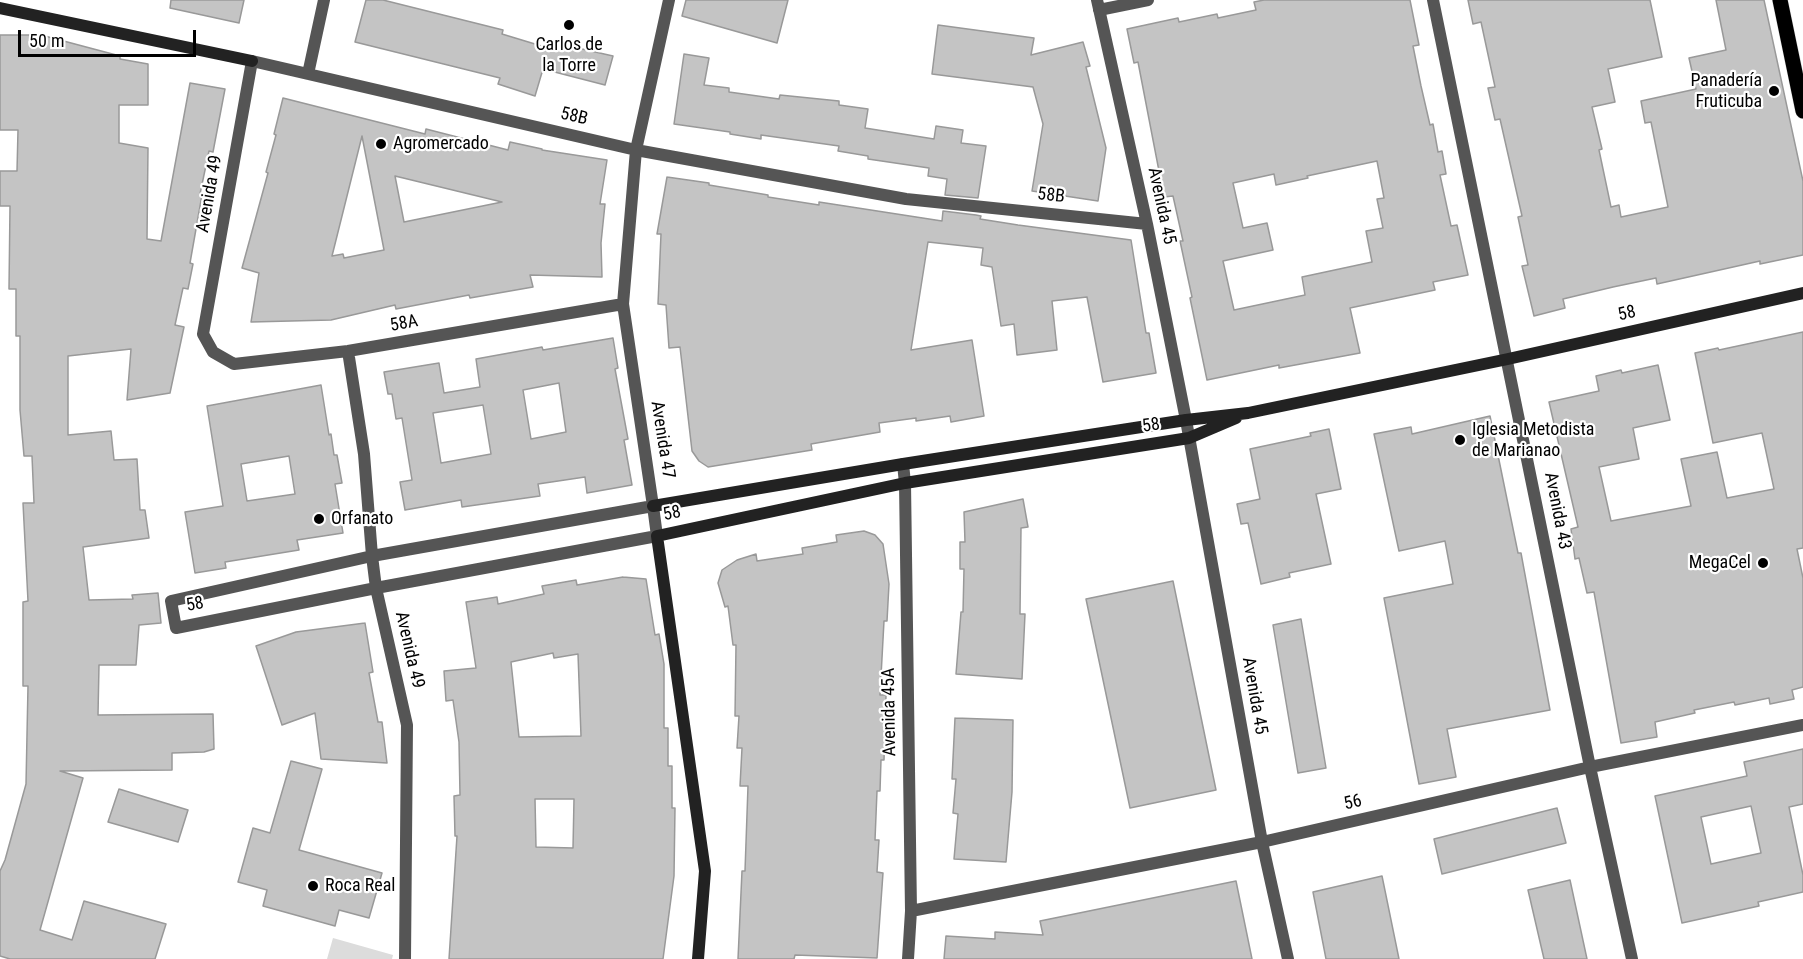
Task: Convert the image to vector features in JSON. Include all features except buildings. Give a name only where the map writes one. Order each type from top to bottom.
[{"type":"main road","points":[[1780,0],[1803,111]]},
{"type":"street","points":[[308,74],[324,0]]},
{"type":"street","name":"Avenida 47","points":[[669,0],[636,150],[623,304],[705,871],[698,959]]},
{"type":"street","points":[[1098,5],[1148,0]]},
{"type":"street","name":"Avenida 43","points":[[1433,0],[1590,767],[1632,959]]},
{"type":"street","name":"Avenida 45","points":[[1098,5],[1147,224],[1186,420],[1262,842],[1288,959]]},
{"type":"street","name":"58B","points":[[0,8],[252,61],[636,150],[906,199],[1147,224]]},
{"type":"street","name":"Avenida 49","points":[[203,334],[252,61]]},
{"type":"street","name":"58","points":[[1248,413],[1189,438],[905,483],[657,536],[176,627],[171,601],[372,556],[653,506],[903,464],[1186,420],[1248,413],[1508,359],[1803,293]]},
{"type":"street","name":"58A","points":[[203,334],[213,352],[234,364],[348,351],[623,304]]},
{"type":"street","name":"Avenida 49","points":[[348,351],[364,454],[376,588],[407,725],[405,959]]},
{"type":"street","name":"Avenida 45A","points":[[903,464],[911,911],[908,959]]},
{"type":"street","name":"56","points":[[911,911],[1262,842],[1590,767],[1803,725]]},
{"type":"shaded area","points":[[333,938],[393,955],[392,959],[327,959]]},
{"type":"place","name":"Carlos de la Torre","points":[[569,25]]},
{"type":"place","name":"Panadería Fruticuba","points":[[1774,91]]},
{"type":"place","name":"Agromercado","points":[[381,144]]},
{"type":"place","name":"Iglesia Metodista de Marianao","points":[[1460,440]]},
{"type":"place","name":"Orfanato","points":[[319,519]]},
{"type":"place","name":"MegaCel","points":[[1763,563]]},
{"type":"place","name":"Roca Real","points":[[313,886]]}]
